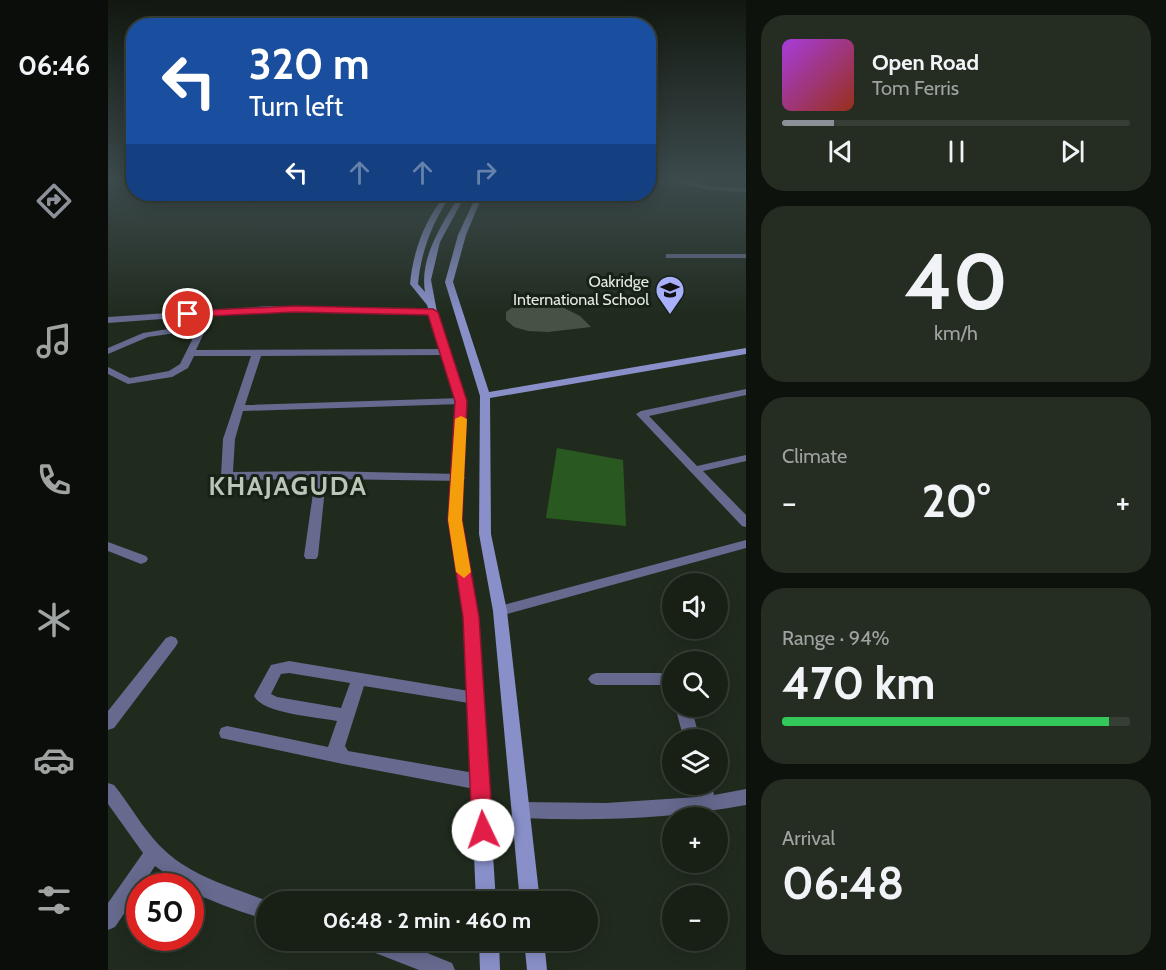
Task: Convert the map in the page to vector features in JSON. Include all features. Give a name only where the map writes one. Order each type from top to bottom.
[{"type":"main road","points":[[431,308],[414,284],[415,267],[422,245],[433,224]]},
{"type":"main road","points":[[447,224],[432,254],[427,280],[431,308],[461,401],[459,478],[455,520],[471,617],[485,891]]},
{"type":"main road","points":[[467,224],[449,282],[485,396],[485,534],[500,611],[529,891]]},
{"type":"main road","points":[[485,396],[746,351]]},
{"type":"main road","points":[[489,951],[490,970]]},
{"type":"main road","points":[[535,951],[537,970]]},
{"type":"street","points":[[669,256],[746,256]]},
{"type":"street","points":[[108,320],[294,309],[431,308]]},
{"type":"street","points":[[108,370],[128,381],[172,374],[184,366],[209,313]]},
{"type":"street","points":[[108,351],[146,334],[202,326]]},
{"type":"street","points":[[190,353],[256,355],[444,352]]},
{"type":"street","points":[[256,355],[241,408],[229,439],[226,476],[321,475],[459,478]]},
{"type":"street","points":[[746,392],[641,414],[746,523]]},
{"type":"street","points":[[241,408],[461,401]]},
{"type":"street","points":[[694,470],[746,458]]},
{"type":"street","points":[[311,556],[321,475]]},
{"type":"street","points":[[500,611],[746,544]]},
{"type":"street","points":[[108,546],[141,559]]},
{"type":"street","points":[[108,723],[171,642]]},
{"type":"street","points":[[347,716],[273,703],[262,696],[276,669],[289,668],[476,698]]},
{"type":"street","points":[[343,757],[336,747],[359,679]]},
{"type":"street","points":[[596,679],[662,679]]},
{"type":"street","points":[[227,733],[480,782]]},
{"type":"street","points":[[108,791],[154,852],[192,881],[224,899],[256,907]]},
{"type":"street","points":[[706,795],[708,805]]},
{"type":"street","points":[[521,810],[579,812],[708,805],[746,797]]},
{"type":"street","points":[[108,920],[154,852]]},
{"type":"street","points":[[396,951],[445,970]]},
{"type":"green space","points":[[557,448],[623,460],[626,526],[546,518]]},
{"type":"building","points":[[529,304],[562,307],[580,316],[591,327],[548,332],[528,331],[514,327],[506,320],[506,312],[513,307]]},
{"type":"slow traffic","points":[[461,419],[455,520],[464,572]]},
{"type":"place","name":"Oakridge International School","points":[[670,316]]},
{"type":"district","name":"KHAJAGUDA","points":[[288,486]]},
{"type":"route","points":[[188,314],[294,309],[433,312],[461,401],[459,478],[455,520],[471,617],[483,830]]}]
